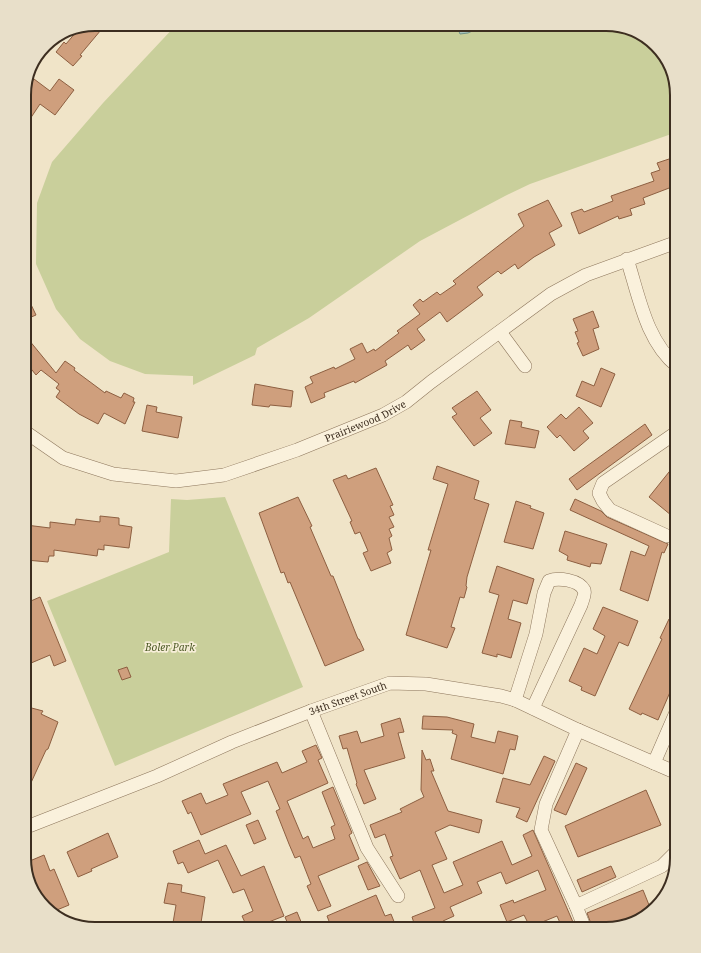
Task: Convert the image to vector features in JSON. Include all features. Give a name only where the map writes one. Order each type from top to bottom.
[{"type":"street","name":"Prairiewood Drive","points":[[31,437],[63,458],[113,474],[176,481],[224,475],[297,450],[383,414],[406,402],[550,294],[586,275],[670,244]]},
{"type":"street","points":[[627,259],[653,337],[666,357],[670,360]]},
{"type":"street","points":[[500,332],[525,366]]},
{"type":"street","points":[[667,536],[610,510],[603,501],[600,493],[603,483],[670,437]]},
{"type":"street","points":[[515,700],[536,634],[544,593],[549,580],[555,578],[576,584],[583,588],[585,592],[581,605],[533,708]]},
{"type":"street","name":"34th Street South","points":[[31,825],[157,776],[232,742],[311,711],[390,683],[426,684],[501,696],[515,700],[578,730],[670,770]]},
{"type":"street","points":[[311,711],[367,848],[398,896]]},
{"type":"street","points":[[654,763],[670,726]]},
{"type":"street","points":[[578,730],[546,804],[541,830],[582,922]]},
{"type":"street","points":[[576,906],[662,866],[670,858]]},
{"type":"green space","points":[[170,31],[610,31],[627,34],[642,42],[657,56],[668,78],[670,95],[670,134],[530,184],[505,196],[420,241],[309,318],[257,348],[255,355],[193,385],[193,376],[145,374],[110,361],[80,339],[56,309],[36,264],[37,203],[52,162],[103,103]]},
{"type":"green space","name":"Boler Park","points":[[225,497],[303,687],[115,766],[47,601],[169,552],[171,499],[187,500]]},
{"type":"water","points":[[459,31],[472,31],[468,33],[460,34]]},
{"type":"building","points":[[100,31],[80,55],[82,56],[73,66],[56,52],[64,42],[66,44],[75,34]]},
{"type":"building","points":[[34,79],[50,91],[59,79],[74,90],[55,115],[40,104],[31,118],[33,81]]},
{"type":"building","points":[[670,159],[670,188],[643,198],[645,204],[630,209],[632,215],[619,219],[618,216],[579,234],[571,213],[582,209],[584,212],[613,201],[611,196],[654,181],[651,173],[660,170],[657,163]]},
{"type":"building","points":[[548,200],[562,226],[549,233],[555,245],[534,257],[518,269],[515,264],[501,274],[498,271],[477,287],[483,295],[447,322],[440,312],[417,329],[425,340],[411,350],[408,345],[385,361],[387,365],[355,383],[354,381],[324,393],[325,397],[311,403],[305,387],[313,383],[310,377],[334,367],[335,369],[355,359],[350,349],[362,343],[367,353],[374,349],[375,351],[399,333],[397,331],[420,314],[413,305],[420,299],[423,302],[437,292],[440,295],[456,284],[453,281],[524,226],[518,214]]},
{"type":"building","points":[[31,305],[36,315],[31,317]]},
{"type":"building","points":[[593,311],[599,327],[593,329],[599,349],[583,356],[577,343],[579,342],[575,332],[578,331],[573,319]]},
{"type":"building","points":[[31,343],[56,373],[65,361],[75,368],[74,370],[105,393],[106,391],[121,398],[124,393],[134,398],[133,402],[135,402],[125,424],[104,413],[98,424],[79,414],[56,397],[60,391],[56,388],[59,384],[41,370],[36,375],[31,369]]},
{"type":"building","points":[[601,368],[615,374],[601,407],[576,396],[582,381],[594,386]]},
{"type":"building","points":[[255,384],[293,391],[291,407],[252,405]]},
{"type":"building","points":[[477,391],[491,410],[480,418],[492,433],[474,446],[452,417],[457,414],[452,408]]},
{"type":"building","points":[[147,405],[157,407],[156,412],[182,417],[178,438],[142,431]]},
{"type":"building","points":[[579,407],[593,423],[583,431],[589,438],[574,451],[560,435],[557,438],[547,427],[561,414],[566,419]]},
{"type":"building","points":[[510,420],[522,422],[521,427],[539,431],[535,448],[505,444]]},
{"type":"building","points":[[645,424],[652,435],[577,490],[569,479]]},
{"type":"building","points":[[437,466],[479,481],[474,499],[489,504],[467,577],[467,587],[464,598],[460,597],[451,627],[455,628],[447,648],[406,635],[431,550],[428,550],[448,484],[433,479]]},
{"type":"building","points":[[376,468],[393,505],[390,506],[394,515],[389,517],[394,527],[389,529],[392,536],[389,538],[392,550],[387,553],[391,563],[371,571],[363,553],[368,551],[360,532],[355,534],[350,522],[352,521],[333,480],[346,475],[348,479]]},
{"type":"building","points":[[670,471],[670,514],[649,497]]},
{"type":"building","points":[[298,497],[312,526],[310,527],[331,576],[333,576],[358,639],[364,650],[325,666],[290,582],[288,583],[284,572],[281,573],[259,513]]},
{"type":"building","points":[[575,499],[601,511],[607,517],[668,544],[664,553],[662,552],[648,601],[620,590],[631,551],[645,556],[649,546],[570,510]]},
{"type":"building","points":[[516,501],[531,506],[530,508],[544,513],[533,549],[504,542]]},
{"type":"building","points":[[100,516],[119,518],[119,525],[132,527],[129,548],[104,545],[104,550],[98,549],[97,556],[54,550],[54,556],[49,556],[48,562],[31,560],[31,526],[50,528],[50,522],[75,525],[76,519],[100,522]]},
{"type":"building","points":[[565,531],[607,544],[601,564],[591,563],[590,567],[567,560],[568,556],[559,551]]},
{"type":"building","points":[[497,566],[534,579],[527,604],[513,600],[508,619],[521,623],[511,658],[497,654],[497,657],[482,653],[499,595],[489,592]]},
{"type":"building","points":[[40,597],[66,661],[54,666],[50,655],[31,663],[31,601]]},
{"type":"building","points":[[603,607],[638,621],[628,646],[619,642],[595,696],[581,690],[582,687],[569,681],[584,648],[597,654],[605,636],[593,629]]},
{"type":"building","points":[[670,620],[670,692],[658,720],[642,713],[641,715],[629,709],[662,639],[660,638]]},
{"type":"building","points":[[127,667],[131,677],[122,680],[118,670]]},
{"type":"building","points":[[31,708],[43,711],[41,714],[58,722],[48,749],[46,750],[31,783]]},
{"type":"building","points":[[423,716],[447,717],[474,724],[471,737],[495,743],[498,731],[518,736],[515,750],[510,749],[503,774],[451,759],[457,735],[452,733],[453,730],[422,729]]},
{"type":"building","points":[[400,718],[404,732],[398,733],[405,758],[364,770],[376,799],[364,804],[356,784],[357,783],[347,748],[343,749],[339,736],[357,731],[361,743],[384,736],[381,724]]},
{"type":"building","points":[[316,745],[322,758],[318,760],[328,783],[287,801],[303,839],[308,836],[313,848],[335,839],[331,827],[335,825],[322,792],[333,787],[352,833],[349,835],[359,859],[318,876],[331,906],[318,911],[307,886],[311,884],[300,856],[295,858],[276,811],[280,809],[268,781],[241,792],[251,814],[201,835],[191,812],[188,814],[182,801],[201,793],[206,804],[228,795],[223,784],[277,762],[282,773],[307,762],[302,751]]},
{"type":"building","points":[[422,750],[426,760],[430,759],[434,771],[431,771],[448,811],[482,820],[479,833],[450,825],[435,832],[447,859],[432,865],[444,893],[463,885],[453,862],[502,841],[512,865],[532,856],[523,835],[533,830],[573,922],[560,922],[557,916],[542,922],[528,922],[524,915],[507,922],[500,905],[513,900],[514,903],[546,890],[538,870],[506,884],[501,872],[477,882],[482,893],[450,907],[454,916],[444,922],[414,922],[412,917],[435,908],[420,870],[400,879],[390,857],[393,856],[385,834],[375,838],[370,825],[402,812],[400,809],[424,797],[421,790]]},
{"type":"building","points":[[544,756],[555,761],[527,822],[516,817],[520,808],[496,802],[503,778],[530,785]]},
{"type":"building","points":[[576,763],[587,768],[566,815],[554,810]]},
{"type":"building","points":[[646,790],[661,825],[578,857],[565,826]]},
{"type":"building","points":[[258,820],[266,839],[254,844],[246,825]]},
{"type":"building","points":[[108,833],[118,857],[91,869],[92,871],[78,877],[67,852]]},
{"type":"building","points":[[199,840],[205,854],[226,845],[241,876],[264,866],[284,916],[269,922],[245,922],[242,916],[253,911],[244,889],[233,893],[218,860],[188,873],[183,862],[178,864],[173,851]]},
{"type":"building","points":[[44,855],[50,871],[54,869],[69,905],[57,910],[47,900],[36,883],[33,875],[31,860]]},
{"type":"building","points":[[367,862],[380,886],[368,890],[358,866]]},
{"type":"building","points":[[611,866],[616,877],[582,892],[577,880]]},
{"type":"building","points":[[168,883],[182,885],[181,892],[205,897],[201,922],[173,922],[176,905],[164,903]]},
{"type":"building","points":[[643,890],[649,905],[645,909],[623,920],[590,922],[587,913]]},
{"type":"building","points":[[376,895],[385,916],[391,914],[394,922],[329,922],[327,916]]},
{"type":"building","points":[[297,912],[301,922],[287,922],[285,917]]}]
